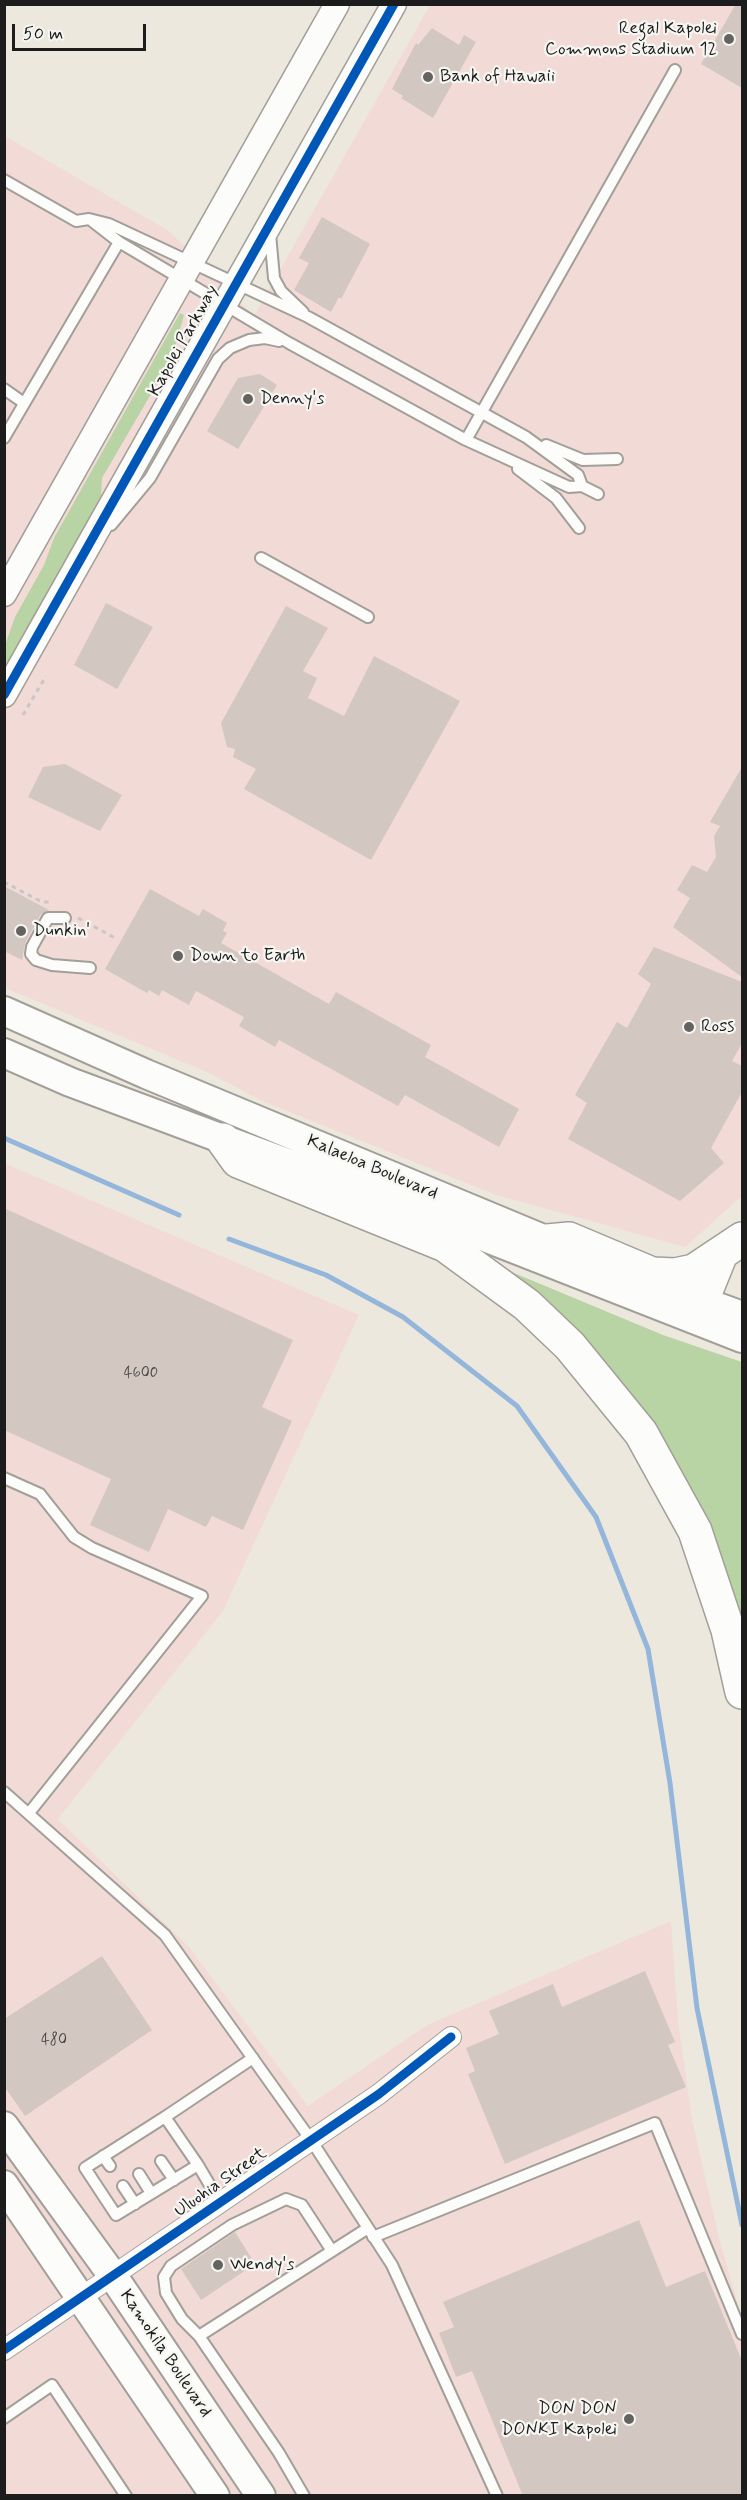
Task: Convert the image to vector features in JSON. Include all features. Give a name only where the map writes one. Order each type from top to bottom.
[{"type":"highway","points":[[224,1140],[238,1161],[445,1245],[527,1305],[570,1346],[641,1433],[694,1531],[728,1630],[742,1692]]},
{"type":"highway","points":[[547,1241],[569,1239],[652,1274],[675,1275],[694,1271],[731,1247]]},
{"type":"highway","points":[[701,1303],[731,1247]]},
{"type":"main road","name":"Kalaeloa Boulevard","points":[[4,1011],[146,1074],[547,1241],[701,1303],[742,1316]]},
{"type":"main road","name":"Kalaeloa Boulevard","points":[[4,1053],[70,1082],[464,1229],[742,1338]]},
{"type":"main road","name":"Kamokila Boulevard","points":[[4,2126],[113,2276],[261,2496]]},
{"type":"main road","name":"Kamokila Boulevard","points":[[4,2186],[215,2496]]},
{"type":"street","name":"Kapolei Parkway","points":[[4,594],[337,4]]},
{"type":"street","name":"Kapolei Parkway","points":[[4,695],[394,4]]},
{"type":"street","name":"Uluohia Street","points":[[4,2350],[379,2094],[451,2037]]},
{"type":"lane","points":[[466,440],[675,70]]},
{"type":"lane","points":[[4,180],[76,220],[89,219],[109,224],[187,271],[223,305],[289,344],[466,440],[508,462],[569,487],[582,486],[598,494]]},
{"type":"lane","points":[[89,219],[119,242],[187,271],[235,283],[308,317],[526,437],[583,460],[617,459]]},
{"type":"lane","points":[[269,222],[274,278],[281,291],[308,317]]},
{"type":"lane","points":[[4,438],[119,242]]},
{"type":"lane","points":[[76,567],[150,478],[218,359],[230,348],[249,340],[265,338],[289,344]]},
{"type":"lane","points":[[4,389],[24,403]]},
{"type":"lane","points":[[526,437],[578,475],[582,486]]},
{"type":"lane","points":[[508,462],[556,498],[579,528]]},
{"type":"lane","points":[[261,558],[368,617]]},
{"type":"lane","points":[[64,918],[48,918],[32,947],[31,954],[36,960],[52,965],[90,968]]},
{"type":"lane","points":[[4,1478],[40,1494],[74,1537],[92,1548],[202,1596],[29,1813]]},
{"type":"lane","points":[[4,1792],[165,1935],[311,2140],[392,2265],[497,2496]]},
{"type":"lane","points":[[198,2164],[116,2216],[85,2168],[103,2156],[124,2149],[146,2135],[165,2117],[253,2058]]},
{"type":"lane","points":[[165,2117],[198,2164],[221,2204]]},
{"type":"lane","points":[[199,2336],[332,2251],[370,2233],[654,2123],[742,2334]]},
{"type":"lane","points":[[103,2156],[110,2166]]},
{"type":"lane","points":[[161,2160],[174,2180]]},
{"type":"lane","points":[[140,2174],[151,2193]]},
{"type":"lane","points":[[123,2186],[135,2204]]},
{"type":"lane","points":[[304,2496],[279,2453],[199,2336],[182,2319],[171,2302],[164,2288],[164,2277],[171,2266],[232,2225],[279,2200],[293,2200],[306,2210],[332,2251]]},
{"type":"lane","points":[[4,2418],[52,2385],[126,2496]]},
{"type":"path","points":[[23,716],[46,676]]},
{"type":"shaded area","points":[[430,5],[742,5],[742,1196],[685,1247],[496,1195],[262,1101],[207,1072],[5,988],[5,136],[169,231],[254,316]]},
{"type":"shaded area","points":[[4,1163],[359,1315],[223,1611],[58,1819],[188,1946],[308,2106],[427,2025],[671,1921],[678,2021],[692,2119],[719,2238],[742,2319],[742,2495],[5,2495]]},
{"type":"green space","points":[[180,313],[184,315],[172,358],[102,478],[101,497],[5,668],[5,645],[15,617],[44,565],[54,538]]},
{"type":"green space","points":[[478,1258],[663,1335],[742,1362],[742,1678],[688,1506]]},
{"type":"building","name":"Regal Kapolei Commons Stadium 12","points":[[736,4],[742,4],[742,88],[701,64]]},
{"type":"building","name":"Bank of Hawaii","points":[[432,28],[459,45],[464,35],[476,42],[433,118],[401,98],[403,96],[392,89],[416,43],[418,45]]},
{"type":"building","points":[[322,217],[370,244],[341,299],[339,297],[331,312],[294,290],[309,263],[299,258]]},
{"type":"building","name":"Denny's","points":[[260,374],[277,385],[238,449],[207,431],[238,378]]},
{"type":"building","points":[[106,603],[153,627],[117,689],[74,665]]},
{"type":"building","points":[[286,606],[328,628],[303,671],[317,678],[308,698],[344,716],[374,656],[460,701],[371,860],[244,789],[256,769],[233,757],[235,749],[227,747],[221,723]]},
{"type":"building","points":[[65,764],[122,795],[100,831],[28,797],[43,767]]},
{"type":"building","points":[[742,767],[742,977],[673,927],[690,898],[677,890],[692,865],[707,872],[716,857],[714,836],[720,826],[710,822]]},
{"type":"building","name":"Dunkin'","points":[[4,886],[49,910],[41,914],[25,943],[22,960],[4,951]]},
{"type":"building","points":[[150,889],[199,916],[203,909],[227,923],[223,931],[227,933],[221,943],[329,1004],[336,992],[431,1045],[425,1057],[519,1109],[499,1147],[405,1095],[398,1106],[279,1040],[275,1047],[239,1026],[244,1017],[196,991],[189,1005],[162,990],[159,996],[149,990],[147,993],[105,969]]},
{"type":"building","name":"Ross","points":[[654,947],[742,982],[742,1043],[732,1061],[742,1066],[742,1092],[711,1148],[724,1163],[680,1201],[568,1139],[587,1103],[575,1095],[617,1022],[627,1028],[651,984],[638,974]]},
{"type":"building","points":[[4,1208],[293,1340],[262,1407],[292,1421],[243,1530],[212,1516],[206,1527],[168,1509],[149,1552],[90,1525],[111,1479],[4,1430]]},
{"type":"building","points":[[102,1956],[152,2030],[25,2116],[4,2086],[4,2019]]},
{"type":"building","points":[[645,1971],[675,2042],[668,2045],[686,2087],[505,2164],[468,2074],[475,2071],[466,2048],[499,2034],[489,2011],[553,1984],[562,2007]]},
{"type":"building","points":[[639,2220],[666,2287],[705,2271],[742,2361],[742,2496],[523,2496],[472,2371],[456,2377],[439,2333],[454,2327],[443,2302]]},
{"type":"building","name":"Wendy's","points":[[235,2232],[255,2264],[201,2300],[181,2269]]},
{"type":"waterway","points":[[4,1138],[179,1215]]},
{"type":"waterway","points":[[229,1239],[326,1275],[403,1317],[517,1406],[596,1517],[648,1649],[670,1783],[697,2008],[742,2225]]},
{"type":"cycle path","points":[[4,695],[394,4]]},
{"type":"cycle path","points":[[4,2350],[379,2094],[451,2037]]},
{"type":"place","name":"Regal Kapolei Commons Stadium 12","points":[[729,39]]},
{"type":"place","name":"Bank of Hawaii","points":[[428,77]]},
{"type":"place","name":"Denny's","points":[[248,399]]},
{"type":"place","name":"Dunkin'","points":[[21,931]]},
{"type":"place","name":"Down to Earth","points":[[178,956]]},
{"type":"place","name":"Ross","points":[[689,1027]]},
{"type":"place","name":"Wendy's","points":[[218,2265]]},
{"type":"place","name":"DON DON DONKI Kapolei","points":[[629,2419]]}]
